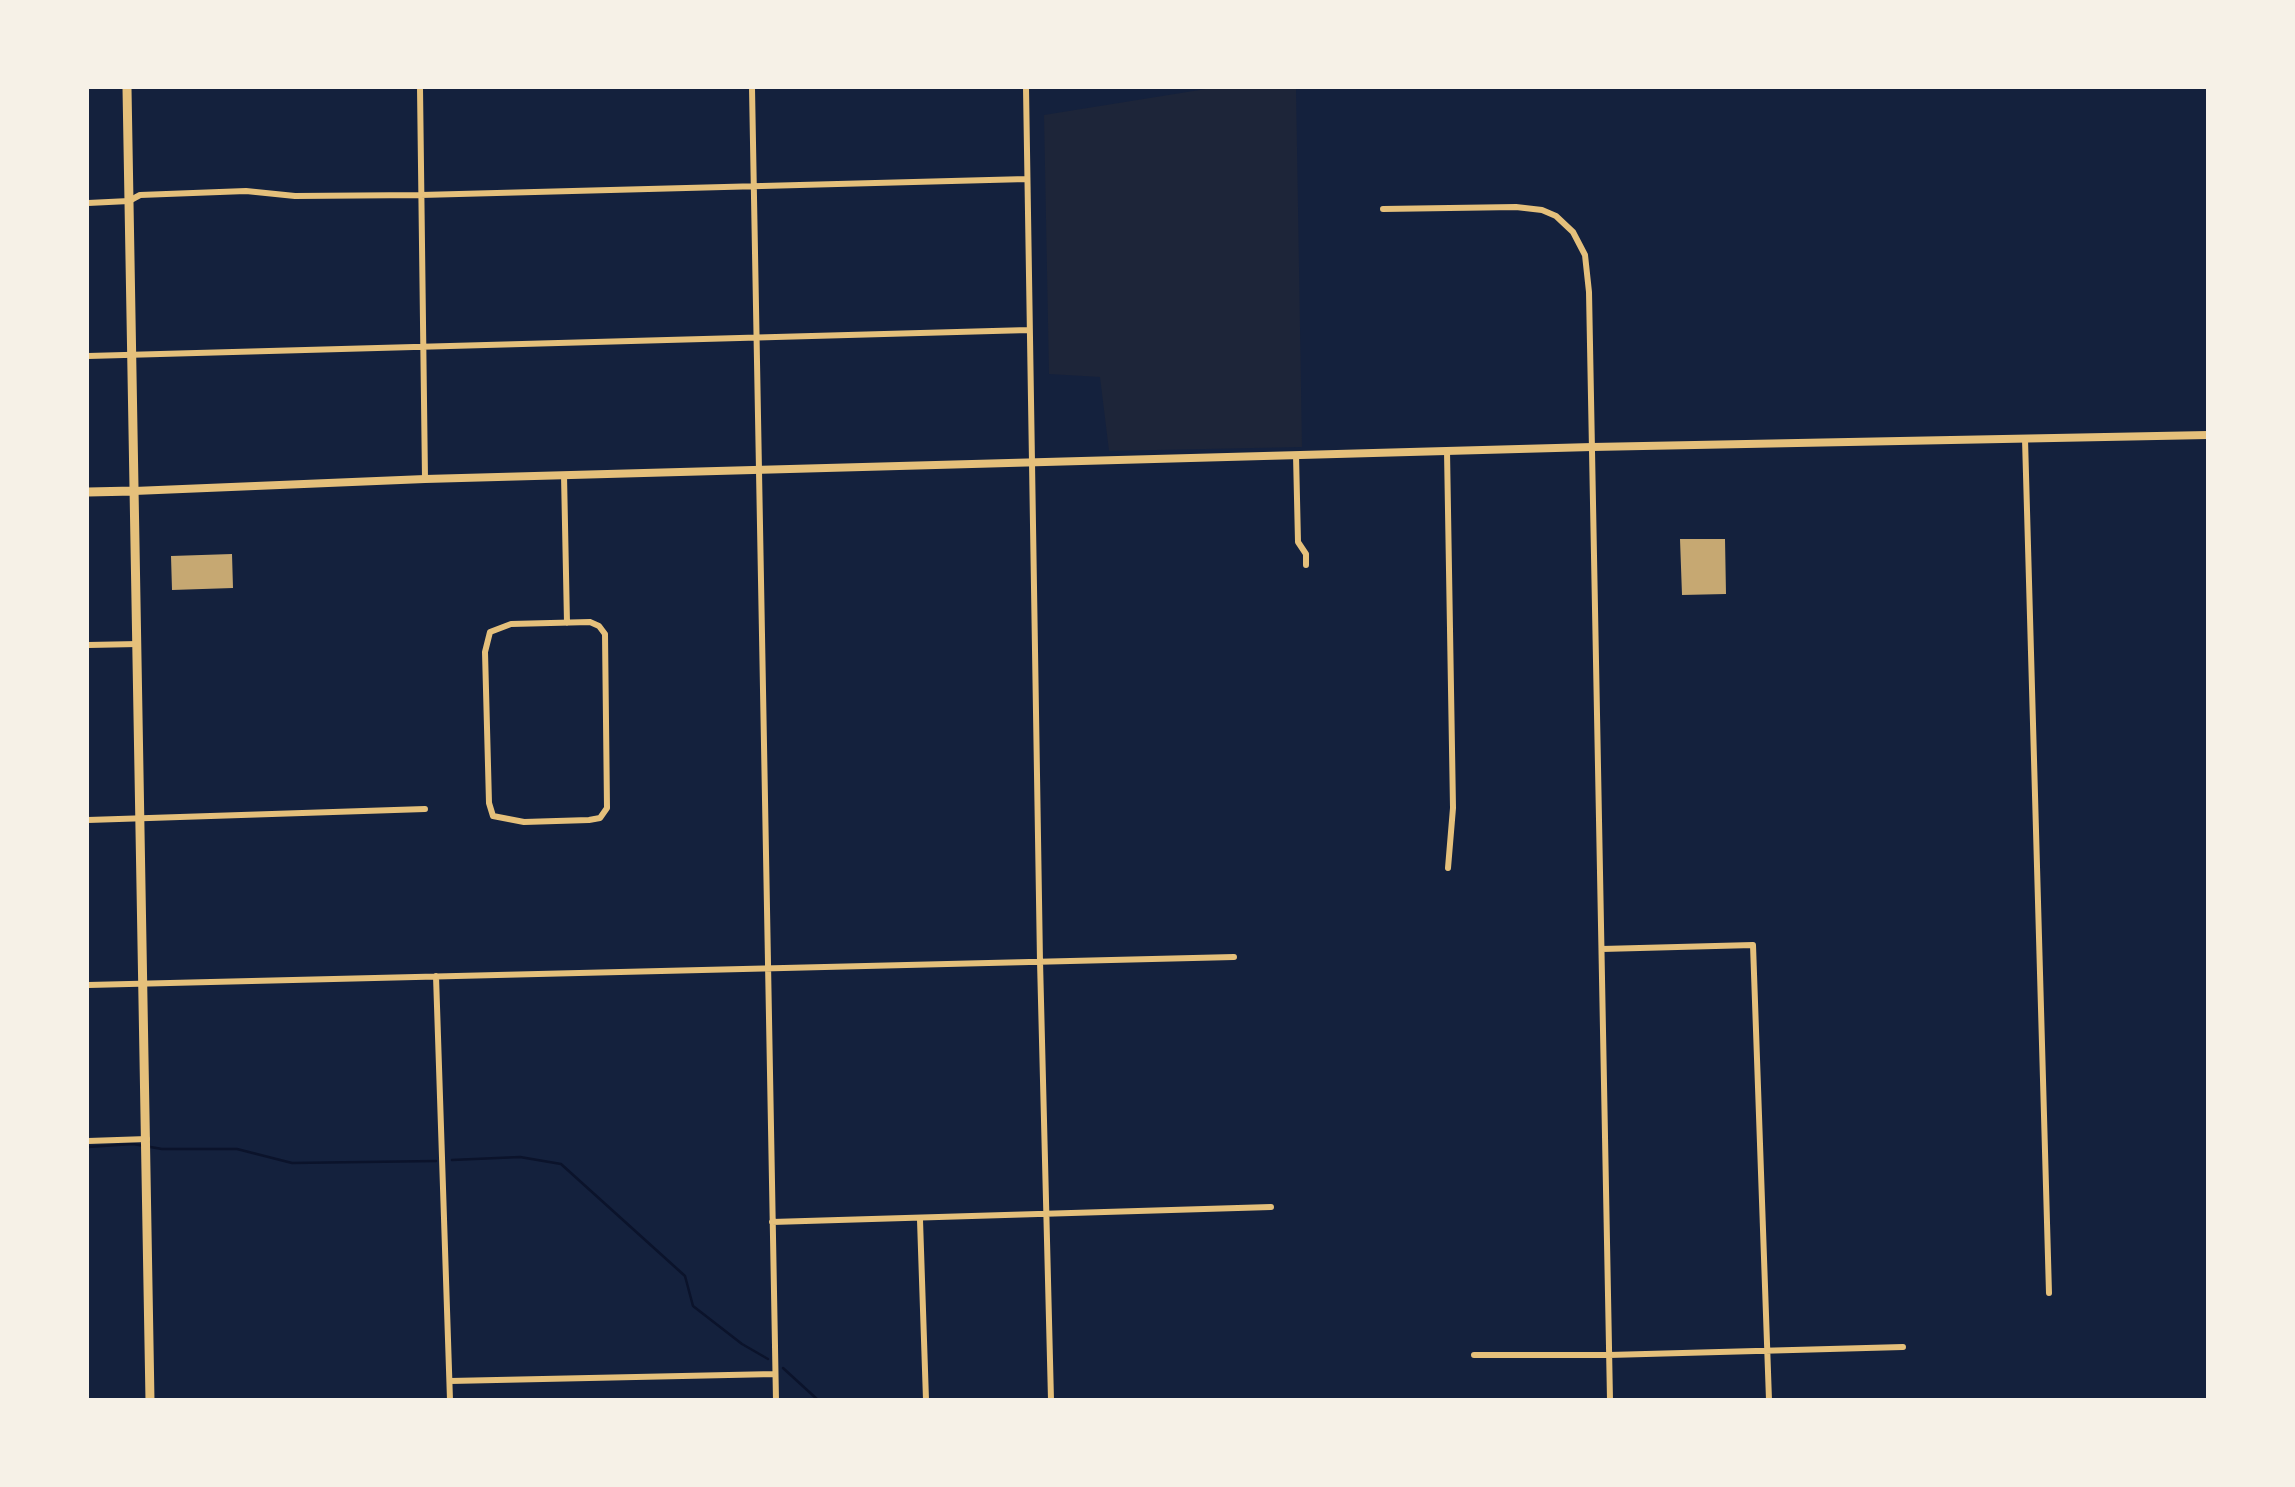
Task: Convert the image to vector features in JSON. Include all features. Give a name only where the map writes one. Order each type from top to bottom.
[{"type":"main road","points":[[127,88],[145,983],[150,1399]]},
{"type":"main road","points":[[88,492],[134,491]]},
{"type":"street","points":[[420,88],[425,479]]},
{"type":"street","points":[[752,88],[776,1399]]},
{"type":"street","points":[[1026,88],[1040,961],[1049,1216],[1051,1399]]},
{"type":"street","points":[[88,203],[129,201],[140,195],[246,191],[295,196],[421,195],[1027,178]]},
{"type":"street","points":[[1383,209],[1516,207],[1542,210],[1556,216],[1573,232],[1585,254],[1589,292],[1610,1399]]},
{"type":"street","points":[[88,356],[1029,330]]},
{"type":"street","points":[[134,491],[425,479],[1034,462],[1592,447],[2207,435]]},
{"type":"street","points":[[2025,439],[2049,1293]]},
{"type":"street","points":[[1447,451],[1453,808],[1448,868]]},
{"type":"street","points":[[1296,455],[1298,542],[1306,554],[1306,565]]},
{"type":"street","points":[[564,475],[567,623]]},
{"type":"street","points":[[590,622],[599,626],[605,634],[607,808],[600,818],[589,820],[510,822],[493,816],[490,810],[486,639],[490,632],[498,627],[567,623],[590,622]]},
{"type":"street","points":[[88,645],[138,644]]},
{"type":"street","points":[[88,820],[425,809]]},
{"type":"street","points":[[1602,949],[1753,945],[1769,1399]]},
{"type":"street","points":[[88,985],[1234,957]]},
{"type":"street","points":[[436,976],[450,1399]]},
{"type":"street","points":[[88,1141],[147,1139]]},
{"type":"street","points":[[772,1222],[920,1220],[1271,1207]]},
{"type":"street","points":[[920,1220],[926,1399]]},
{"type":"street","points":[[1474,1355],[1609,1355],[1903,1347]]},
{"type":"street","points":[[450,1381],[775,1374]]},
{"type":"shaded area","points":[[1212,88],[1296,88],[1302,447],[1109,451],[1100,377],[1049,374],[1044,115]]},
{"type":"building","points":[[1680,539],[1725,539],[1726,594],[1682,595]]},
{"type":"building","points":[[232,554],[233,588],[172,590],[171,556]]},
{"type":"waterway","points":[[88,1147],[133,1144],[162,1149],[237,1149],[292,1163],[436,1161]]},
{"type":"waterway","points":[[452,1160],[520,1157],[561,1164],[685,1276],[693,1306],[742,1344],[768,1359]]},
{"type":"waterway","points":[[783,1368],[818,1400]]}]
